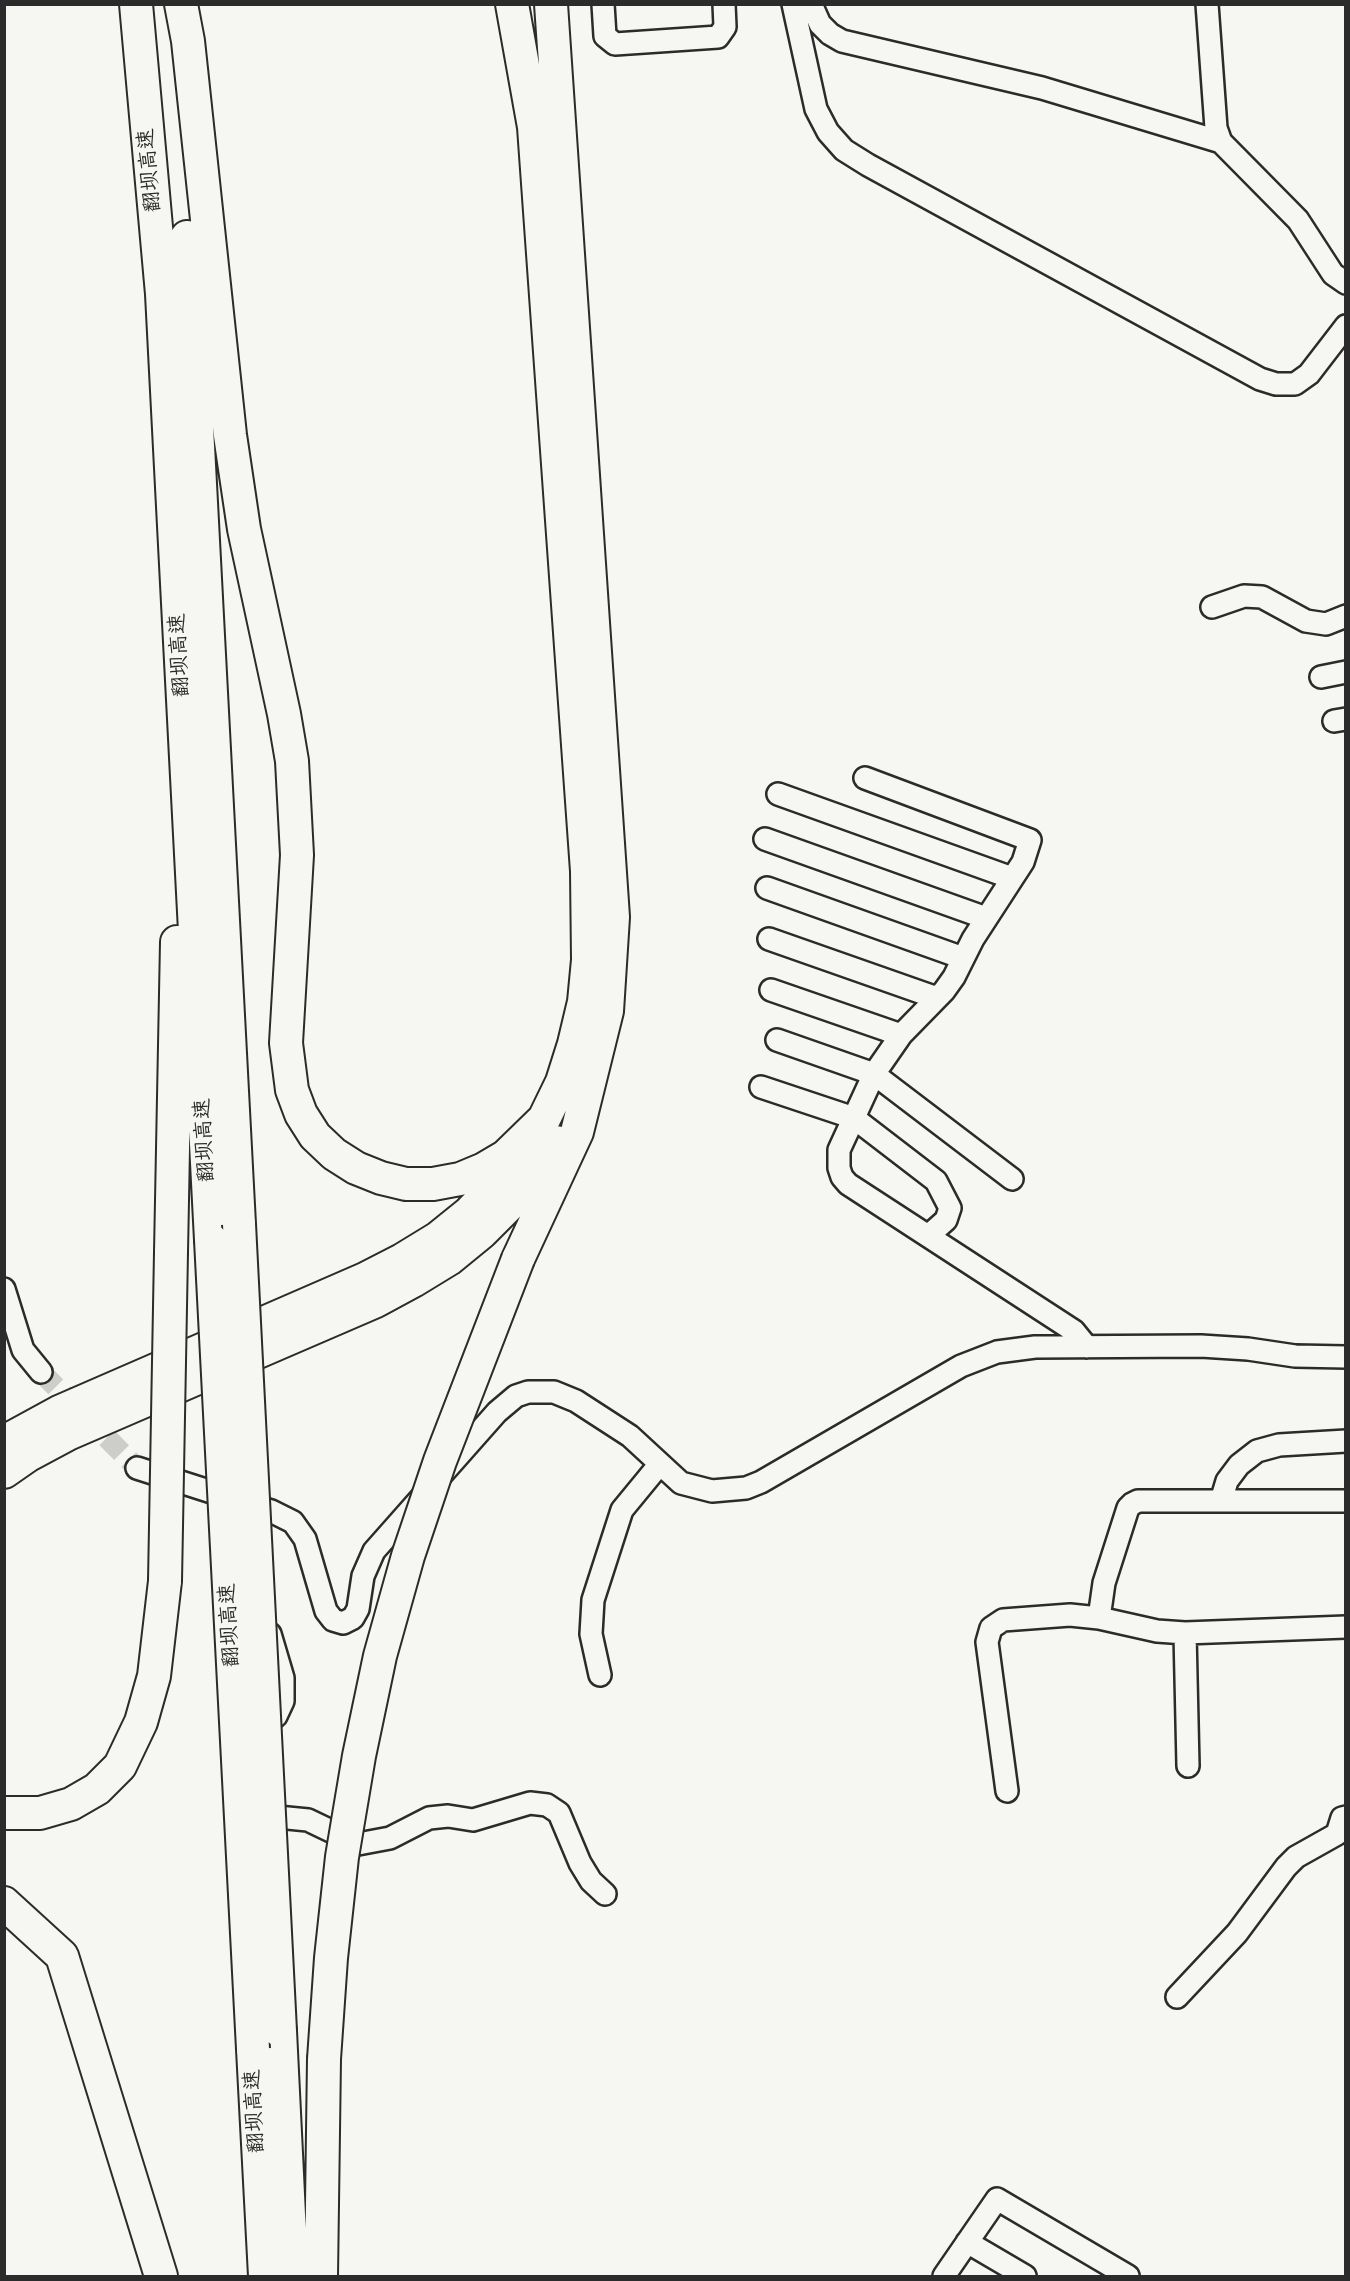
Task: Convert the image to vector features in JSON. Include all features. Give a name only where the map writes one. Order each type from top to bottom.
[{"type":"highway","name":"翻坝高速","points":[[136,4],[162,294],[265,2277]]},
{"type":"highway","name":"翻坝高速","points":[[172,4],[191,292],[292,2277]]},
{"type":"highway","points":[[181,4],[188,41],[232,447],[247,541],[292,761],[297,855],[286,1043],[292,1090],[301,1114],[315,1136],[334,1154],[356,1168],[406,1184],[433,1184],[460,1179],[484,1170],[513,1150],[544,1119]]},
{"type":"highway","points":[[4,1442],[59,1412],[365,1279],[438,1238],[489,1193],[521,1158],[562,1082],[584,1002],[589,916],[534,127],[512,4]]},
{"type":"highway","points":[[321,2277],[324,2059],[331,1958],[342,1857],[359,1756],[380,1656],[408,1556],[440,1461],[518,1259],[577,1132],[607,1011],[613,917],[551,4]]},
{"type":"highway","points":[[4,1812],[40,1813],[70,1804],[98,1789],[120,1766],[141,1722],[154,1676],[165,1581],[182,671]]},
{"type":"highway","points":[[4,1472],[27,1456],[70,1433],[376,1301],[449,1258],[511,1203],[538,1170],[561,1135],[580,1097],[596,1056]]},
{"type":"highway","points":[[4,1903],[63,1956],[161,2277]]},
{"type":"street","points":[[603,4],[605,36],[615,44],[718,37],[725,27],[724,4]]},
{"type":"street","points":[[793,4],[816,110],[828,132],[844,150],[868,165],[1260,379],[1276,384],[1295,384],[1309,374],[1346,326]]},
{"type":"street","points":[[811,4],[820,24],[842,41],[1042,88],[1221,142]]},
{"type":"street","points":[[1207,4],[1216,128],[1221,142],[1298,220],[1339,279]]},
{"type":"street","points":[[1212,607],[1244,596],[1262,597],[1306,621],[1326,624],[1346,616]]},
{"type":"street","points":[[1321,677],[1346,672]]},
{"type":"street","points":[[866,778],[1030,840],[1023,862],[986,918],[954,977],[901,1035],[874,1074],[839,1150],[838,1168],[848,1184],[1074,1331],[1087,1347]]},
{"type":"street","points":[[778,794],[1012,878]]},
{"type":"street","points":[[765,839],[986,918]]},
{"type":"street","points":[[767,888],[963,958]]},
{"type":"street","points":[[769,939],[937,998]]},
{"type":"street","points":[[771,990],[901,1035]]},
{"type":"street","points":[[777,1040],[874,1074],[1012,1179]]},
{"type":"street","points":[[761,1087],[854,1118],[936,1180],[950,1208],[946,1220],[928,1236]]},
{"type":"street","points":[[4,1289],[23,1350],[41,1372]]},
{"type":"street","points":[[137,1468],[271,1511],[293,1522],[300,1530],[326,1611],[333,1620],[343,1623],[353,1618],[358,1609],[363,1576],[374,1551],[497,1412],[516,1396],[541,1390],[576,1401],[630,1436],[659,1466],[681,1483],[696,1489],[712,1491],[746,1488],[775,1475],[978,1358],[997,1352],[1035,1347],[1201,1346],[1248,1349],[1295,1356],[1346,1357]]},
{"type":"street","points":[[1221,1501],[1227,1481],[1239,1465],[1257,1451],[1279,1445],[1346,1441]]},
{"type":"street","points":[[600,1675],[591,1634],[593,1600],[622,1510],[659,1466]]},
{"type":"street","points":[[1099,1618],[1104,1583],[1128,1508],[1138,1501],[1346,1501]]},
{"type":"street","points":[[271,1511],[266,1546],[269,1622],[271,1641],[283,1678],[283,1701],[276,1716],[233,1761],[226,1777],[225,1794],[231,1807],[243,1815],[308,1820],[358,1844],[390,1838],[429,1818],[448,1816],[473,1820],[530,1803],[547,1805],[560,1813],[580,1863],[591,1881],[605,1894]]},
{"type":"street","points":[[1007,1791],[987,1642],[991,1628],[1003,1620],[1070,1615],[1099,1618],[1157,1631],[1185,1633],[1346,1627]]},
{"type":"street","points":[[1185,1633],[1188,1767]]},
{"type":"street","points":[[1177,1997],[1237,1933],[1286,1867],[1296,1857],[1337,1834],[1342,1818],[1346,1817]]},
{"type":"street","points":[[944,2277],[997,2199],[1128,2277]]},
{"type":"street","points":[[967,2242],[1025,2277]]},
{"type":"tunnel","points":[[41,1372],[137,1468]]}]
